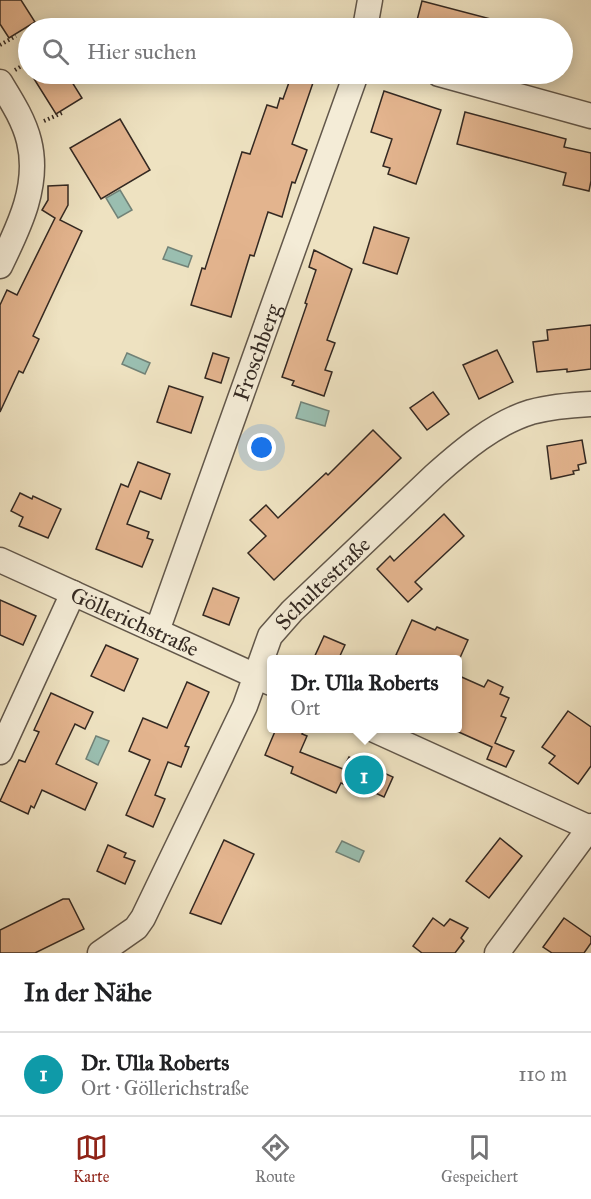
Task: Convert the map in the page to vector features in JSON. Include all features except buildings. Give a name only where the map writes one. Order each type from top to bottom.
[{"type":"street","points":[[367,18],[370,0]]},
{"type":"street","points":[[0,266],[17,231],[25,206],[32,182],[33,161],[29,138],[8,76]]},
{"type":"street","name":"Froschberg","points":[[157,631],[352,84]]},
{"type":"street","points":[[475,84],[591,116]]},
{"type":"street","name":"Schultestraße","points":[[100,953],[136,928],[143,918],[245,706],[263,680],[270,636],[292,611],[459,454],[496,428],[531,412],[591,404]]},
{"type":"street","name":"Göllerichstraße","points":[[0,560],[263,680]]},
{"type":"street","points":[[0,752],[73,593]]},
{"type":"street","points":[[379,733],[590,827],[497,953]]},
{"type":"path","points":[[0,45],[16,36]]},
{"type":"path","points":[[47,120],[64,112]]},
{"type":"shaded area","points":[[120,190],[132,210],[118,218],[106,198]]},
{"type":"shaded area","points":[[168,247],[192,256],[188,267],[163,259]]},
{"type":"shaded area","points":[[127,353],[150,363],[145,374],[122,364]]},
{"type":"shaded area","points":[[301,402],[329,411],[325,426],[296,418]]},
{"type":"shaded area","points":[[96,736],[109,741],[98,765],[86,759]]},
{"type":"shaded area","points":[[342,841],[364,851],[359,862],[336,852]]},
{"type":"place","name":"Dr. Ulla Roberts","points":[[364,775]]}]
